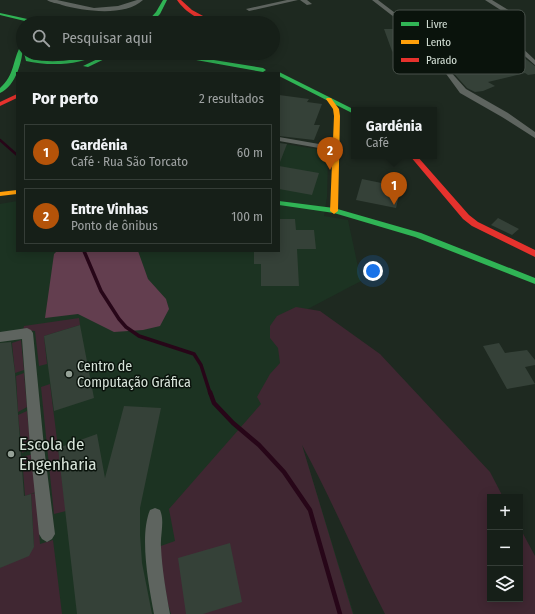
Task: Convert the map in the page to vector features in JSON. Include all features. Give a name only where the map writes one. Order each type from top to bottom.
[{"type":"main road","points":[[155,16],[165,0]]},
{"type":"main road","points":[[162,16],[171,0]]},
{"type":"main road","points":[[179,0],[182,6],[188,11],[199,16]]},
{"type":"main road","points":[[0,15],[16,20]]},
{"type":"main road","points":[[0,15],[16,18]]},
{"type":"main road","points":[[0,91],[10,82],[16,72],[17,60]]},
{"type":"main road","points":[[28,60],[47,64],[72,62],[78,60]]},
{"type":"main road","points":[[61,72],[92,60]]},
{"type":"main road","points":[[75,71],[96,60]]},
{"type":"main road","points":[[214,60],[263,70]]},
{"type":"main road","points":[[224,60],[270,72]]},
{"type":"main road","points":[[280,75],[351,110]]},
{"type":"main road","points":[[0,98],[16,91]]},
{"type":"main road","points":[[0,104],[16,96]]},
{"type":"main road","points":[[329,99],[336,110],[337,116],[334,211]]},
{"type":"main road","points":[[337,116],[351,113]]},
{"type":"main road","points":[[416,159],[470,220],[490,232],[535,254]]},
{"type":"main road","points":[[0,194],[16,192]]},
{"type":"main road","points":[[280,203],[334,211],[418,235],[535,281]]},
{"type":"street","points":[[50,0],[94,10],[134,4],[140,0]]},
{"type":"street","points":[[249,9],[295,0]]},
{"type":"street","points":[[303,0],[309,4]]},
{"type":"street","points":[[375,0],[393,14]]},
{"type":"street","points":[[488,0],[504,10]]},
{"type":"street","points":[[525,53],[535,62]]},
{"type":"street","points":[[449,74],[463,91],[505,115],[535,136]]},
{"type":"street","points":[[280,139],[336,149]]},
{"type":"street","points":[[0,337],[26,333],[36,447],[47,534]]},
{"type":"street","points":[[155,515],[153,545],[155,576],[162,614]]},
{"type":"shaded area","points":[[280,143],[316,149],[320,151],[328,160],[327,197],[324,216],[348,220],[361,281],[302,312],[289,372],[261,403],[302,445],[354,614],[0,614],[0,204],[16,201],[16,252],[280,252]]},
{"type":"shaded area","points":[[56,252],[138,252],[148,279],[166,299],[169,309],[160,326],[143,330],[114,332],[78,314],[45,318],[54,254]]},
{"type":"shaded area","points":[[296,307],[320,311],[380,354],[490,472],[501,494],[487,494],[487,602],[523,602],[523,534],[535,556],[535,614],[385,614],[324,487],[302,445],[353,614],[171,614],[158,547],[175,541],[169,509],[261,404],[257,397],[270,374],[280,363],[278,348],[270,338],[270,326],[277,316]]},
{"type":"shaded area","points":[[79,318],[80,325],[44,336],[47,364],[39,366],[35,331],[23,330],[24,326]]},
{"type":"shaded area","points":[[21,340],[24,370],[15,373],[12,343]]},
{"type":"shaded area","points":[[24,373],[27,407],[18,412],[16,376]]},
{"type":"shaded area","points":[[50,384],[66,511],[54,514],[41,387]]},
{"type":"shaded area","points":[[27,411],[31,449],[22,453],[18,415]]},
{"type":"shaded area","points":[[33,454],[36,492],[25,496],[22,457]]},
{"type":"shaded area","points":[[36,493],[40,544],[53,540],[62,614],[0,614],[0,568],[34,547],[31,494]]},
{"type":"building","points":[[384,29],[393,29],[393,52]]},
{"type":"building","points":[[525,58],[535,66],[535,74],[528,75],[525,73]]},
{"type":"building","points":[[454,74],[521,74],[488,82],[495,86],[483,91],[475,92],[467,88]]},
{"type":"building","points":[[280,95],[309,99],[307,102],[322,104],[314,125],[320,125],[314,140],[280,136]]},
{"type":"building","points":[[280,143],[287,144],[280,162]]},
{"type":"building","points":[[280,166],[319,173],[312,195],[280,189]]},
{"type":"building","points":[[362,179],[401,187],[396,208],[356,200]]},
{"type":"building","points":[[498,218],[519,229],[512,235],[491,225]]},
{"type":"building","points":[[280,219],[295,219],[296,230],[314,230],[316,249],[297,249],[299,286],[261,286],[261,264],[254,264],[254,252],[280,252]]},
{"type":"building","name":"Centro de Computação Gráfica","points":[[80,325],[94,398],[54,411],[44,336]]},
{"type":"building","name":"Escola de Engenharia","points":[[11,342],[15,373],[24,496],[31,494],[34,547],[29,556],[0,568],[0,343]]},
{"type":"building","points":[[499,343],[505,353],[527,350],[535,360],[535,365],[525,367],[535,384],[507,389],[483,346]]},
{"type":"building","points":[[124,406],[161,408],[140,508],[142,563],[152,614],[77,614],[58,448],[97,434],[105,478]]},
{"type":"building","points":[[230,543],[242,602],[203,614],[186,614],[178,558]]},
{"type":"waterway","points":[[0,140],[16,154]]},
{"type":"waterway","points":[[84,252],[101,291],[126,327],[139,336],[194,354],[201,365],[210,393]]},
{"type":"waterway","points":[[210,392],[214,403],[233,423],[259,445],[284,472],[310,510],[340,614]]},
{"type":"traffic: fast","points":[[155,16],[165,0]]},
{"type":"traffic: fast","points":[[0,14],[16,18]]},
{"type":"traffic: fast","points":[[0,91],[12,79],[18,60]]},
{"type":"traffic: fast","points":[[28,60],[46,63],[76,60]]},
{"type":"traffic: fast","points":[[86,66],[99,60]]},
{"type":"traffic: fast","points":[[202,60],[263,70]]},
{"type":"traffic: fast","points":[[280,75],[351,110]]},
{"type":"traffic: fast","points":[[280,203],[334,211],[418,235],[535,281]]},
{"type":"traffic: slow","points":[[329,99],[336,109],[337,116],[334,211]]},
{"type":"traffic: slow","points":[[0,194],[16,192]]},
{"type":"traffic: jam","points":[[179,0],[182,5],[200,16]]},
{"type":"traffic: jam","points":[[0,104],[16,96]]},
{"type":"traffic: jam","points":[[416,159],[466,217],[475,224],[535,254]]},
{"type":"place","name":"Entre Vinhas","points":[[330,170]]},
{"type":"place","name":"Gardénia","points":[[394,205]]},
{"type":"place","name":"Centro de Computação Gráfica","points":[[69,374]]},
{"type":"place","name":"Escola de Engenharia","points":[[11,454]]}]
